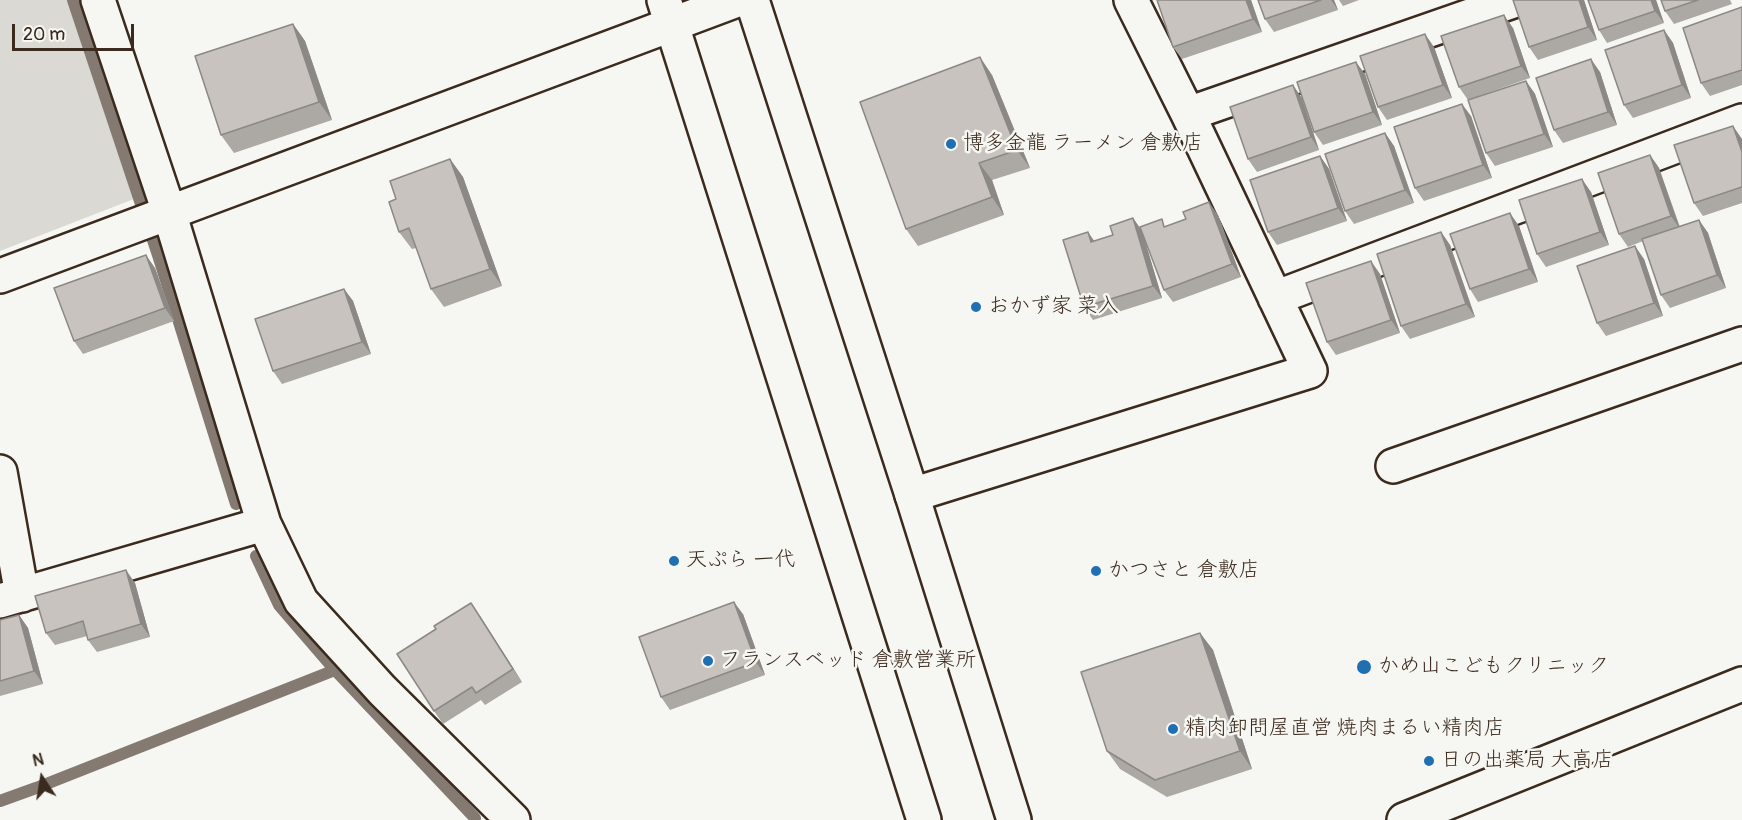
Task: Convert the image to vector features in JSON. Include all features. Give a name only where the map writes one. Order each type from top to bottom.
[{"type":"street","points":[[98,0],[155,218],[264,524],[301,601],[382,690],[513,820]]},
{"type":"street","points":[[0,276],[155,218],[668,12],[737,0]]},
{"type":"street","points":[[752,0],[1014,820]]},
{"type":"street","points":[[912,495],[1310,371],[1131,0]]},
{"type":"street","points":[[1188,114],[1516,0]]},
{"type":"street","points":[[668,12],[924,820]]},
{"type":"street","points":[[1275,297],[1742,121]]},
{"type":"street","points":[[1393,466],[1742,344]]},
{"type":"street","points":[[0,472],[11,598],[264,524]]},
{"type":"street","points":[[1424,816],[1742,684]]},
{"type":"shaded area","points":[[0,0],[72,0],[139,197],[0,251]]},
{"type":"building","points":[[1157,0],[1246,0],[1253,19],[1173,47]]},
{"type":"building","points":[[1258,0],[1321,0],[1265,19]]},
{"type":"building","points":[[1513,0],[1579,0],[1588,27],[1529,47]]},
{"type":"building","points":[[1588,0],[1651,0],[1655,11],[1599,30]]},
{"type":"building","points":[[1661,0],[1698,0],[1665,11]]},
{"type":"building","points":[[1742,7],[1742,70],[1701,83],[1683,28]]},
{"type":"building","points":[[1504,15],[1521,66],[1459,87],[1441,36]]},
{"type":"building","points":[[293,24],[319,102],[221,135],[195,56]]},
{"type":"building","points":[[1664,30],[1682,85],[1624,105],[1605,50]]},
{"type":"building","points":[[1425,34],[1443,85],[1378,107],[1360,56]]},
{"type":"building","name":"博多金龍 ラーメン 倉敷店","points":[[980,57],[1017,150],[979,163],[992,197],[906,229],[860,102]]},
{"type":"building","points":[[1591,59],[1608,112],[1554,130],[1536,78]]},
{"type":"building","points":[[1356,62],[1373,112],[1314,132],[1297,82]]},
{"type":"building","points":[[1526,81],[1544,134],[1486,153],[1468,100]]},
{"type":"building","points":[[1293,85],[1311,137],[1248,159],[1230,107]]},
{"type":"building","points":[[1462,104],[1483,165],[1415,188],[1394,127]]},
{"type":"building","points":[[1733,126],[1742,152],[1742,187],[1694,203],[1674,145]]},
{"type":"building","points":[[1385,133],[1405,190],[1345,211],[1325,154]]},
{"type":"building","points":[[1650,155],[1671,216],[1619,234],[1598,173]]},
{"type":"building","points":[[1320,156],[1338,208],[1268,232],[1250,180]]},
{"type":"building","points":[[450,159],[490,269],[431,289],[409,228],[399,232],[389,202],[396,199],[390,181]]},
{"type":"building","points":[[1582,179],[1600,232],[1537,254],[1519,200]]},
{"type":"building","points":[[1209,202],[1232,264],[1164,290],[1140,227],[1162,219],[1164,227],[1186,219],[1183,212]]},
{"type":"building","points":[[1510,213],[1529,269],[1470,289],[1450,234]]},
{"type":"building","points":[[1133,218],[1153,286],[1084,307],[1063,240],[1088,232],[1091,242],[1113,235],[1110,226]]},
{"type":"building","points":[[1699,220],[1717,275],[1661,295],[1642,239]]},
{"type":"building","points":[[1441,232],[1466,304],[1401,326],[1377,254]]},
{"type":"building","points":[[1635,246],[1654,303],[1597,323],[1577,266]]},
{"type":"building","points":[[146,255],[165,308],[74,341],[54,288]]},
{"type":"building","points":[[1371,261],[1391,320],[1327,342],[1306,283]]},
{"type":"building","points":[[344,289],[362,342],[273,371],[255,319]]},
{"type":"building","points":[[126,570],[141,624],[88,640],[83,621],[46,633],[35,596]]},
{"type":"building","points":[[734,602],[756,662],[661,697],[639,637]]},
{"type":"building","points":[[471,603],[513,669],[476,693],[472,687],[434,711],[397,654],[436,629],[434,626]]},
{"type":"building","points":[[19,615],[34,671],[0,681],[0,620]]},
{"type":"building","name":"精肉卸問屋直営 焼肉まるい精肉店","points":[[1200,633],[1240,751],[1155,780],[1107,751],[1081,672]]},
{"type":"waterway","points":[[73,0],[158,255],[236,504]]},
{"type":"waterway","points":[[256,556],[279,605],[335,670]]},
{"type":"waterway","points":[[0,801],[335,670],[475,818]]},
{"type":"place","name":"博多金龍 ラーメン 倉敷店","points":[[951,144]]},
{"type":"place","name":"おかず家 菜入","points":[[976,307]]},
{"type":"place","name":"天ぷら 一代","points":[[674,561]]},
{"type":"place","name":"かつさと 倉敷店","points":[[1096,571]]},
{"type":"place","name":"フランスベッド 倉敷営業所","points":[[708,661]]},
{"type":"place","name":"かめ山こどもクリニック","points":[[1364,667]]},
{"type":"place","name":"精肉卸問屋直営 焼肉まるい精肉店","points":[[1173,729]]},
{"type":"place","name":"日の出薬局 大高店","points":[[1429,761]]}]
